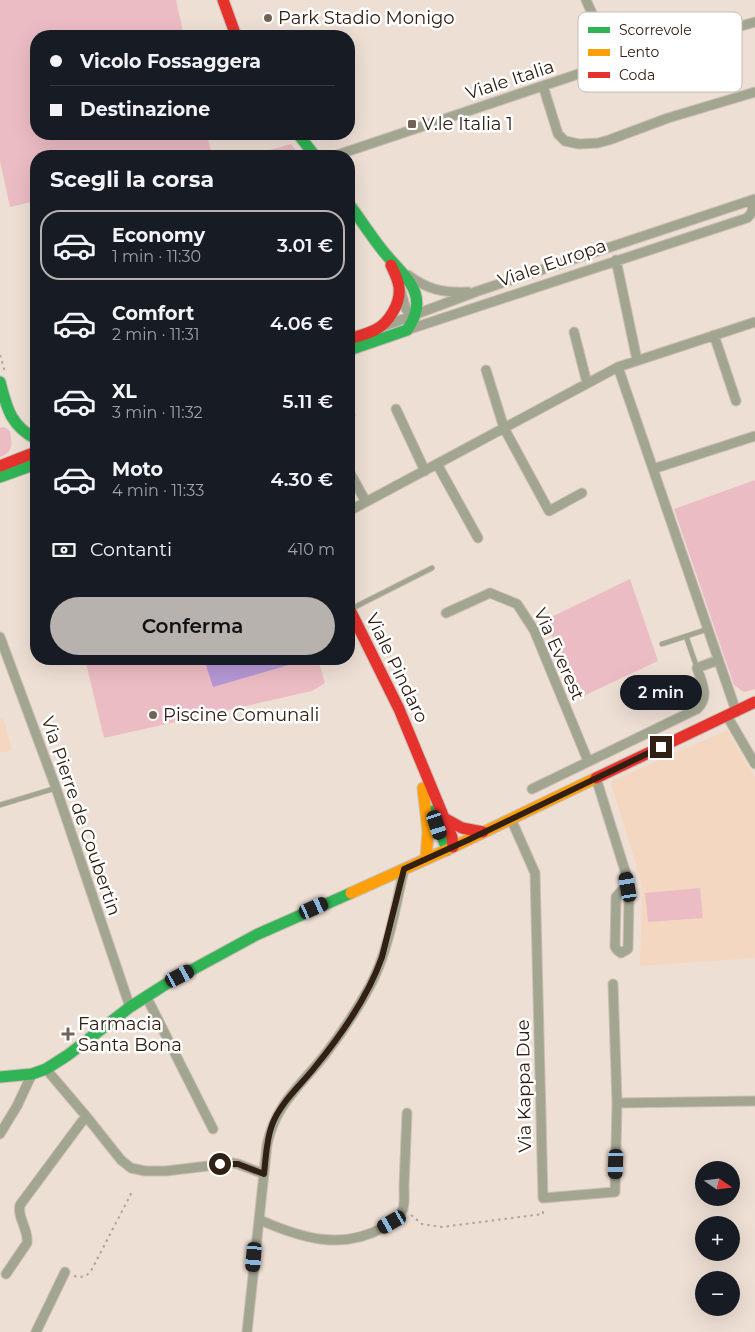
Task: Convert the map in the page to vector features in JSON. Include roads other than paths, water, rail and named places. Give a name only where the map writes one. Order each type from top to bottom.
[{"type":"street","points":[[223,0],[234,30]]},
{"type":"street","points":[[586,0],[591,12]]},
{"type":"street","name":"Viale Italia","points":[[742,26],[755,22]]},
{"type":"street","name":"Viale Italia","points":[[352,150],[578,74]]},
{"type":"street","points":[[543,86],[558,134],[565,141],[579,144],[598,143],[609,140],[668,118],[755,92]]},
{"type":"street","name":"Viale Europa","points":[[355,337],[376,329],[414,321],[616,260],[747,218],[752,214],[753,199],[478,291],[414,321],[355,347]]},
{"type":"street","points":[[355,212],[388,258],[412,284],[417,303],[414,321]]},
{"type":"street","points":[[388,258],[416,280],[438,291],[449,293],[478,291]]},
{"type":"street","points":[[388,258],[398,281],[406,310],[414,321]]},
{"type":"street","points":[[616,260],[637,360]]},
{"type":"street","points":[[376,329],[389,317],[393,310],[399,291],[398,281]]},
{"type":"street","points":[[355,508],[618,367],[755,322]]},
{"type":"street","points":[[574,332],[587,383]]},
{"type":"street","points":[[714,335],[736,401]]},
{"type":"street","points":[[618,367],[708,629],[718,660],[731,714],[755,764]]},
{"type":"street","points":[[486,370],[504,428],[549,511],[582,493]]},
{"type":"street","points":[[0,382],[13,422],[30,436]]},
{"type":"street","points":[[396,409],[425,471]]},
{"type":"street","points":[[653,469],[755,436]]},
{"type":"street","points":[[0,466],[30,454]]},
{"type":"street","points":[[437,464],[478,538]]},
{"type":"street","points":[[0,477],[30,466]]},
{"type":"street","points":[[355,482],[366,502]]},
{"type":"street","name":"Via Everest","points":[[446,612],[490,593],[517,604],[534,630],[588,761]]},
{"type":"street","name":"Viale Pindaro","points":[[355,621],[414,744],[452,837],[450,848]]},
{"type":"street","name":"Via Pierre de Coubertin","points":[[0,637],[56,788],[130,1007]]},
{"type":"street","points":[[532,789],[696,709],[701,705],[705,689],[697,668],[718,660]]},
{"type":"street","points":[[0,1078],[32,1074],[46,1069],[68,1055],[146,996],[256,935],[450,848],[755,702]]},
{"type":"street","name":"Viale Pindaro","points":[[414,744],[424,788],[450,848]]},
{"type":"street","points":[[596,778],[626,874],[628,887],[628,950],[621,953],[615,947],[616,897],[624,888],[628,887]]},
{"type":"street","name":"Viale Pindaro","points":[[424,788],[423,795],[428,843],[426,859]]},
{"type":"street","points":[[444,818],[462,829],[484,832]]},
{"type":"street","name":"Via Kappa Due","points":[[511,819],[535,873],[543,1198],[615,1192],[617,1104]]},
{"type":"street","points":[[248,1332],[256,1238],[260,1220],[268,1139],[276,1116],[288,1098],[334,1042],[363,998],[378,970],[404,869]]},
{"type":"street","points":[[613,984],[617,1104],[755,1101]]},
{"type":"street","points":[[146,996],[213,1129]]},
{"type":"street","points":[[46,1069],[121,1160],[132,1168],[174,1171],[233,1163],[264,1174]]},
{"type":"street","points":[[0,1134],[17,1106],[32,1074]]},
{"type":"street","points":[[260,1220],[307,1238],[320,1240],[344,1239],[364,1235],[392,1222],[403,1209],[407,1113]]},
{"type":"street","points":[[6,1274],[27,1243],[19,1211],[20,1205],[86,1116]]},
{"type":"street","points":[[36,1332],[66,1272]]},
{"type":"lane","points":[[355,606],[432,568]]},
{"type":"lane","points":[[662,644],[708,629]]},
{"type":"lane","points":[[686,636],[697,668]]},
{"type":"lane","points":[[0,805],[56,788]]},
{"type":"place","name":"Park Stadio Monigo","points":[[268,18]]},
{"type":"place","name":"V.le Italia 1","points":[[412,124]]},
{"type":"place","name":"Piscine Comunali","points":[[153,715]]},
{"type":"place","name":"Farmacia Santa Bona","points":[[68,1034]]}]
